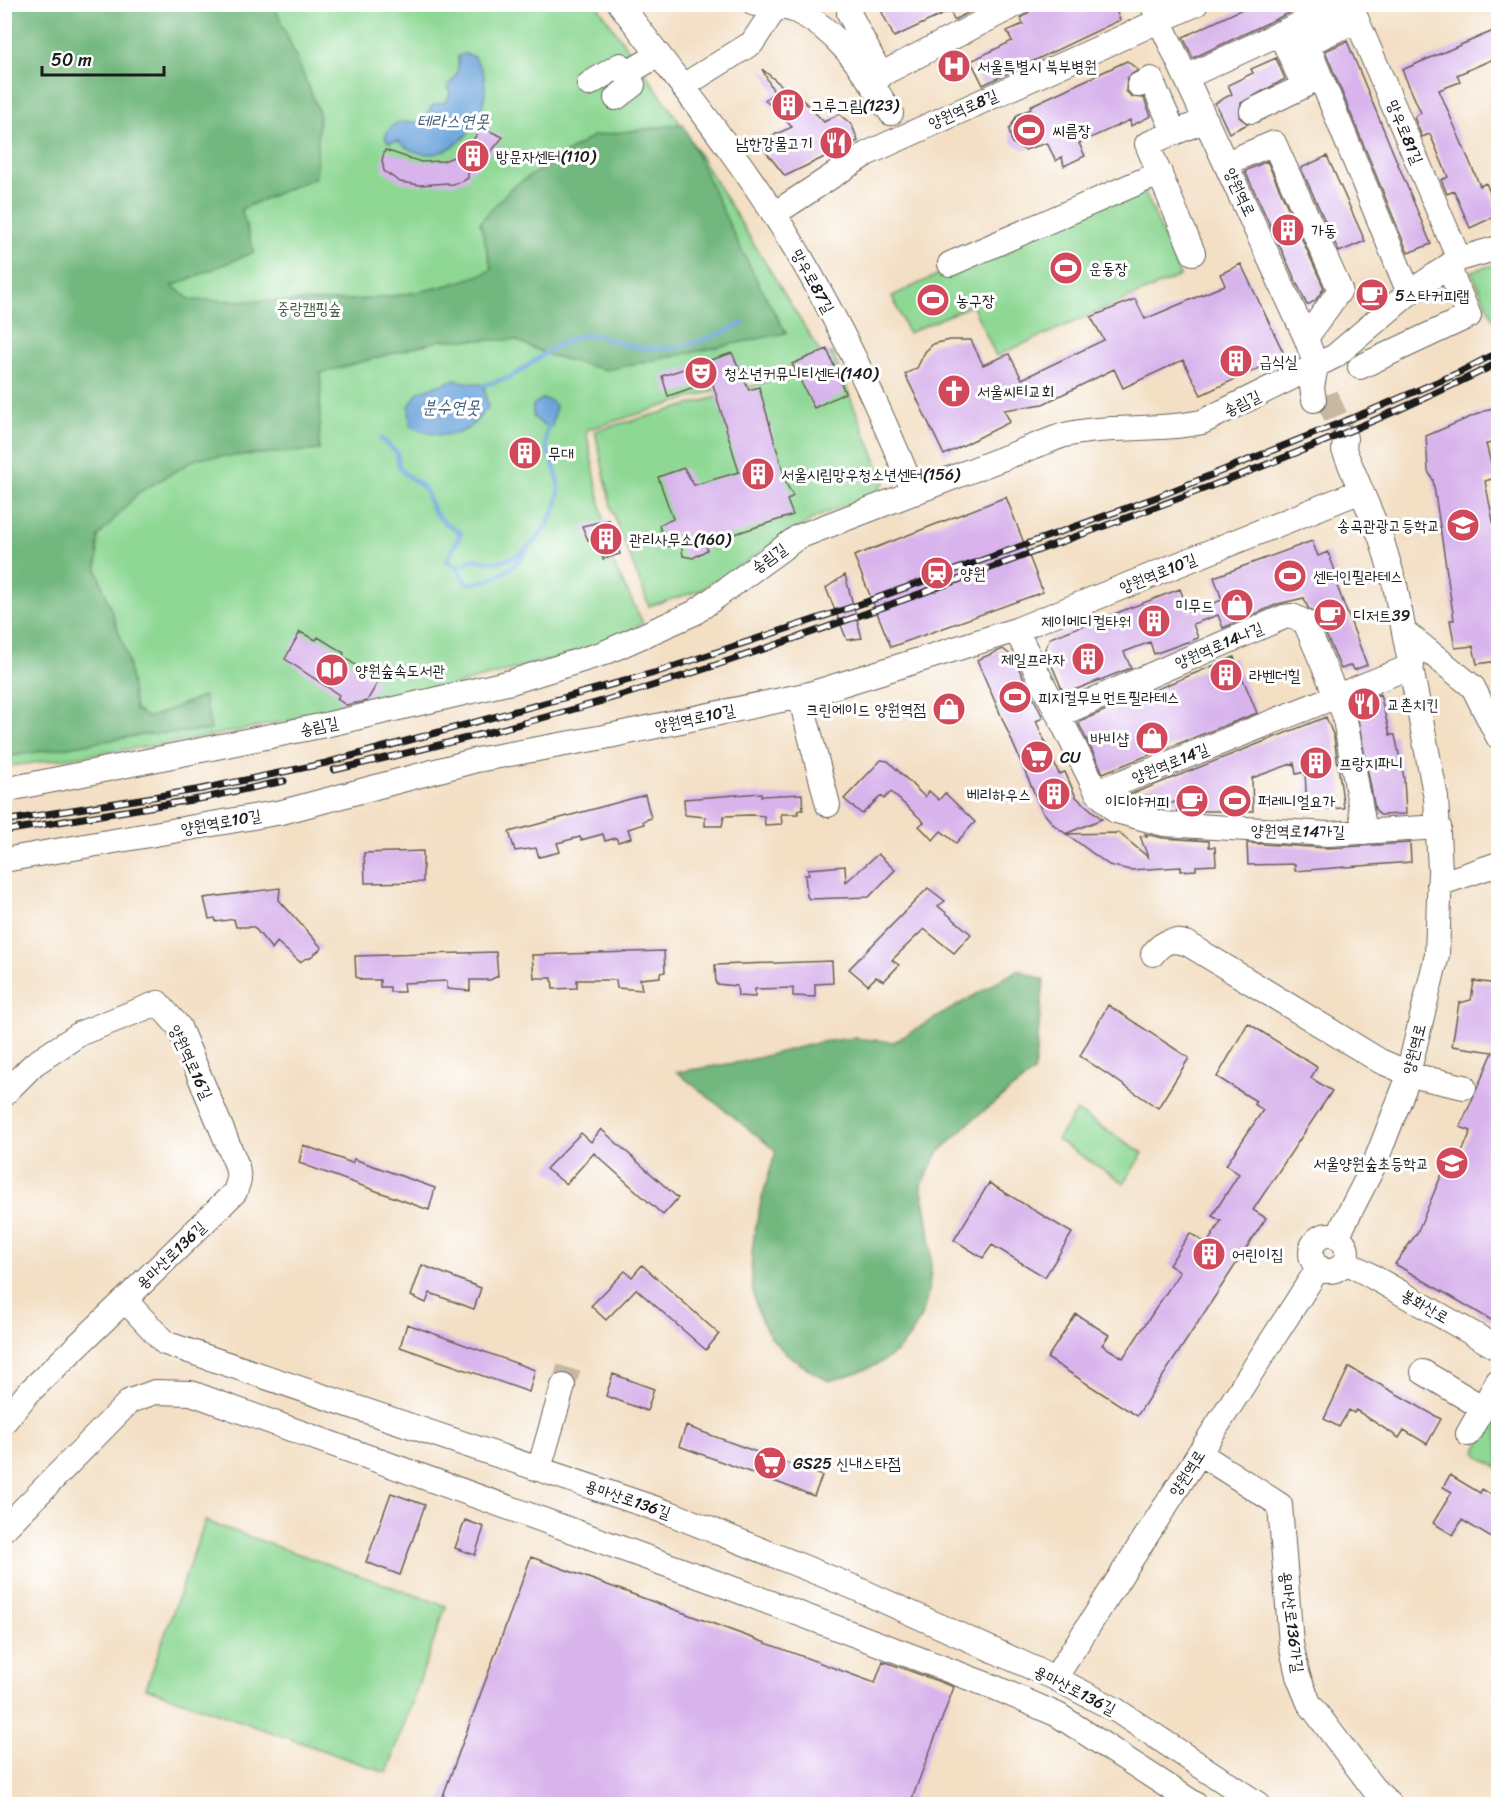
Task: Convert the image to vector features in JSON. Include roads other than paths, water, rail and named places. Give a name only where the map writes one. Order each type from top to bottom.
[{"type":"street","name":"망우로87길","points":[[620,4],[683,86],[774,214],[836,321],[914,493]]},
{"type":"street","points":[[880,75],[1017,4]]},
{"type":"street","points":[[1156,12],[1196,4]]},
{"type":"street","points":[[683,86],[752,43],[765,6],[795,10],[822,28],[858,62],[891,113],[929,125]]},
{"type":"street","name":"양원역로","points":[[1156,12],[1306,338],[1317,385]]},
{"type":"street","name":"양원역로8길","points":[[774,214],[866,154],[1156,12]]},
{"type":"street","points":[[849,13],[880,75],[891,113],[866,154]]},
{"type":"street","points":[[1186,77],[1317,16],[1353,16]]},
{"type":"street","points":[[1353,16],[1307,44],[1409,293]]},
{"type":"street","name":"망우로81길","points":[[1353,16],[1454,262],[1469,316],[1360,367]]},
{"type":"street","points":[[1252,111],[1304,86],[1280,33]]},
{"type":"street","points":[[626,74],[658,55]]},
{"type":"street","points":[[590,84],[620,65],[633,85],[615,98]]},
{"type":"street","points":[[1139,85],[1151,79],[1174,132]]},
{"type":"street","points":[[1193,253],[1147,144],[1206,120]]},
{"type":"street","points":[[1226,163],[1274,143],[1279,153],[1340,290],[1306,338]]},
{"type":"street","points":[[950,264],[1160,173]]},
{"type":"street","name":"송림길","points":[[4,790],[325,725],[511,682],[603,653],[694,613],[798,537],[914,493],[1080,431],[1158,429],[1202,422],[1317,385],[1341,351],[1409,293],[1454,262],[1498,248]]},
{"type":"street","name":"양원역로","points":[[1337,1237],[1375,1163],[1408,1073],[1437,955],[1439,884],[1439,827],[1436,798],[1406,633],[1381,538],[1341,444]]},
{"type":"street","name":"양원역로10길","points":[[4,860],[282,812],[477,760],[604,737],[800,696],[1016,630],[1361,491]]},
{"type":"street","name":"양원역로14나길","points":[[1059,715],[1297,610],[1305,622],[1336,696]]},
{"type":"street","points":[[1016,630],[1097,792]]},
{"type":"street","points":[[1406,633],[1473,687],[1498,737]]},
{"type":"street","name":"양원역로14길","points":[[1097,792],[1412,666]]},
{"type":"street","points":[[800,696],[828,805]]},
{"type":"street","name":"양원역로14가길","points":[[1336,696],[1348,728],[1365,832]]},
{"type":"street","name":"양원역로14가길","points":[[1097,792],[1116,811],[1149,822],[1305,833],[1439,827]]},
{"type":"street","points":[[1439,884],[1498,864]]},
{"type":"street","points":[[1153,954],[1162,943],[1169,940],[1188,944],[1380,1061],[1408,1073],[1464,1087]]},
{"type":"street","name":"양원역로16길","points":[[4,1094],[34,1064],[81,1033],[158,1003],[179,1027],[232,1155],[238,1173],[235,1192]]},
{"type":"street","name":"용마산로136길","points":[[235,1192],[125,1300],[158,1337],[175,1347],[672,1514],[853,1587],[1055,1678],[1116,1710],[1258,1804]]},
{"type":"street","points":[[1326,1235],[1337,1237],[1345,1244],[1348,1263],[1336,1269],[1319,1267],[1312,1258],[1316,1241],[1326,1235]]},
{"type":"street","name":"봉화산로","points":[[1348,1263],[1498,1348]]},
{"type":"street","name":"양원역로","points":[[1055,1678],[1319,1267]]},
{"type":"street","points":[[4,1422],[28,1393],[80,1346],[125,1300]]},
{"type":"street","points":[[1423,1372],[1483,1408]]},
{"type":"street","points":[[1468,1434],[1498,1381]]},
{"type":"street","points":[[539,1469],[563,1386]]},
{"type":"street","points":[[4,1529],[130,1401],[155,1392],[191,1393],[723,1585],[996,1688],[1059,1715],[1195,1804]]},
{"type":"street","name":"용마산로136가길","points":[[1199,1453],[1280,1504],[1291,1644],[1298,1676],[1309,1703],[1373,1788],[1390,1804]]},
{"type":"water","name":"테라스연못","points":[[464,54],[473,56],[484,76],[485,94],[472,128],[460,141],[446,150],[430,154],[414,151],[398,141],[388,142],[385,137],[394,124],[431,119],[427,114],[433,105],[446,102],[450,94],[448,85],[457,72],[458,56]]},
{"type":"water","name":"분수연못","points":[[453,380],[484,385],[488,408],[475,422],[461,432],[446,435],[430,433],[410,425],[409,407],[418,392]]},
{"type":"water","points":[[542,399],[551,401],[556,406],[552,426],[543,425],[533,417],[533,405]]},
{"type":"waterway","points":[[484,385],[510,377],[558,345],[579,337],[595,335],[630,346],[660,349],[702,341],[744,323]]},
{"type":"waterway","points":[[381,439],[397,453],[399,466],[403,472],[424,488],[434,512],[445,523],[461,533],[447,561],[450,564],[461,566],[474,559],[491,562],[518,555],[530,546],[549,522],[558,494],[556,471],[546,447],[550,420]]},
{"type":"waterway","points":[[456,566],[466,583],[475,583],[492,578],[509,569],[527,549]]},
{"type":"tunnel","points":[[1326,395],[1345,438]]},
{"type":"tunnel","points":[[563,1386],[569,1368]]},
{"type":"railway","points":[[4,821],[202,789],[326,763],[654,673],[852,607],[1157,497],[1372,410],[1458,373],[1498,352]]},
{"type":"railway","points":[[334,770],[537,720],[658,684],[806,635],[1220,483],[1389,414],[1498,363]]},
{"type":"railway","points":[[4,831],[204,798],[284,781]]},
{"type":"place","name":"서울특별시 북부병원","points":[[954,66]]},
{"type":"place","name":"그루그림(123)","points":[[788,105]]},
{"type":"place","name":"씨름장","points":[[1029,130]]},
{"type":"place","name":"남한강물고기","points":[[836,143]]},
{"type":"place","name":"방문자센터(110)","points":[[473,156]]},
{"type":"place","name":"가동","points":[[1288,230]]},
{"type":"place","name":"운동장","points":[[1066,268]]},
{"type":"place","name":"5스타커피랩","points":[[1372,295]]},
{"type":"place","name":"농구장","points":[[933,300]]},
{"type":"place","name":"급식실","points":[[1236,361]]},
{"type":"place","name":"청소년커뮤니티센터(140)","points":[[701,373]]},
{"type":"place","name":"서울씨티교회","points":[[954,391]]},
{"type":"place","name":"무대","points":[[525,453]]},
{"type":"place","name":"서울시립망우청소년센터(156)","points":[[758,474]]},
{"type":"place","name":"송곡관광고등학교","points":[[1463,525]]},
{"type":"place","name":"관리사무소(160)","points":[[606,539]]},
{"type":"place","name":"양원","points":[[937,573]]},
{"type":"place","name":"센터인필라테스","points":[[1290,576]]},
{"type":"place","name":"미무드","points":[[1237,605]]},
{"type":"place","name":"디저트39","points":[[1330,615]]},
{"type":"place","name":"제이메디컬타워","points":[[1154,621]]},
{"type":"place","name":"제일프라자","points":[[1088,659]]},
{"type":"place","name":"양원숲속도서관","points":[[332,670]]},
{"type":"place","name":"라벤더힐","points":[[1226,675]]},
{"type":"place","name":"피지컬무브먼트필라테스","points":[[1015,697]]},
{"type":"place","name":"교촌치킨","points":[[1364,704]]},
{"type":"place","name":"크린에이드 양원역점","points":[[949,709]]},
{"type":"place","name":"바비샵","points":[[1152,738]]},
{"type":"place","name":"CU","points":[[1037,757]]},
{"type":"place","name":"프랑지파니","points":[[1316,763]]},
{"type":"place","name":"베리하우스","points":[[1054,794]]},
{"type":"place","name":"이디야커피","points":[[1192,801]]},
{"type":"place","name":"퍼레니얼요가","points":[[1235,801]]},
{"type":"place","name":"서울양원숲초등학교","points":[[1452,1163]]},
{"type":"place","name":"어린이집","points":[[1209,1254]]},
{"type":"place","name":"GS25 신내스타점","points":[[770,1463]]},
{"type":"park label","name":"중랑캠핑숲","points":[[309,308]]}]
